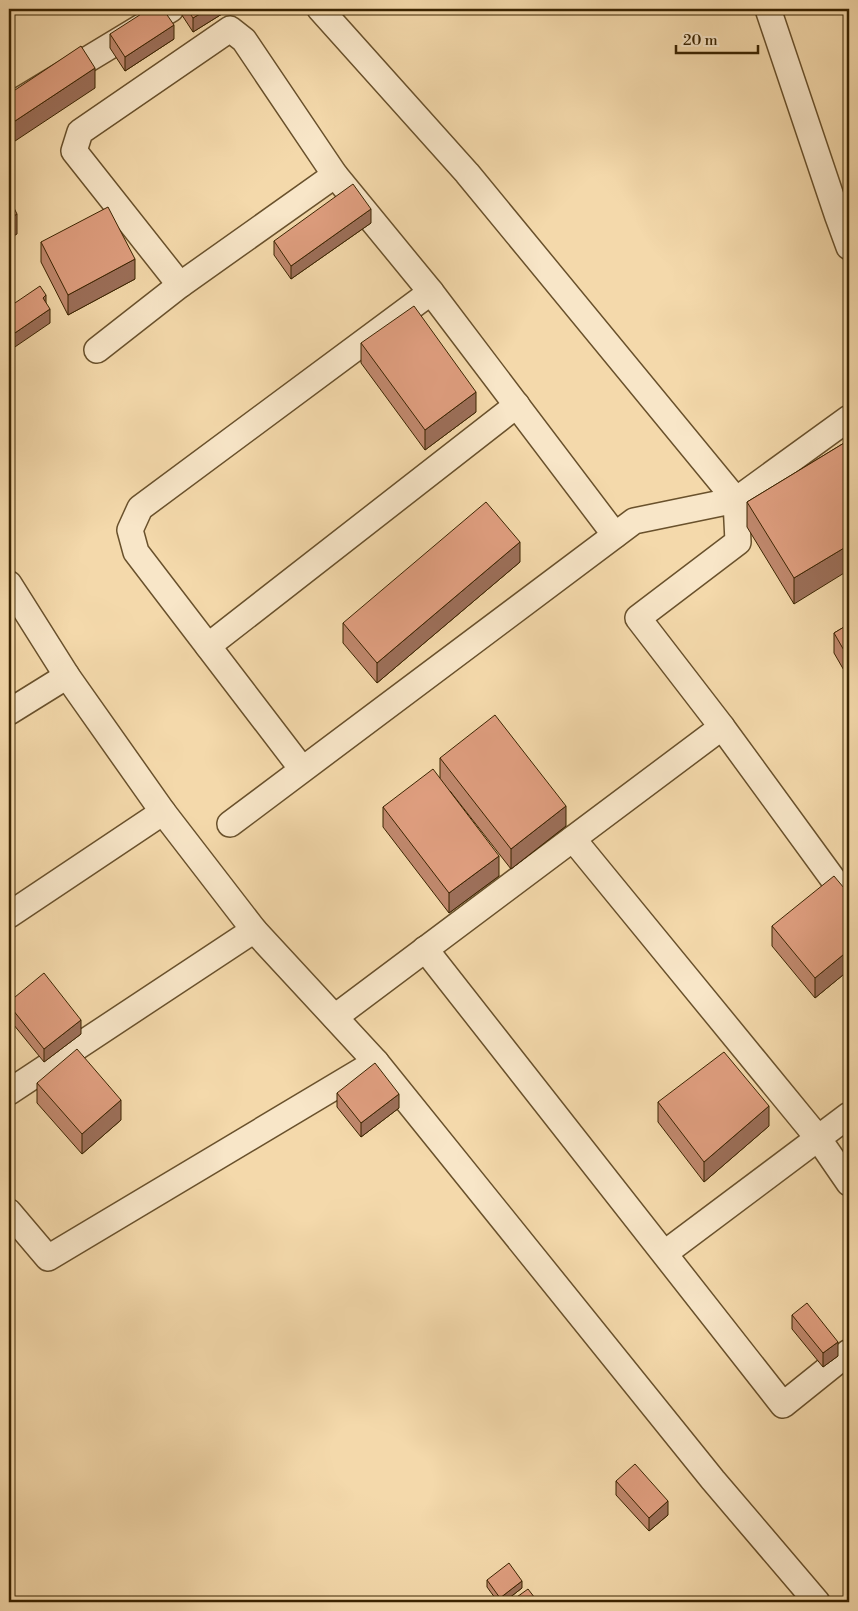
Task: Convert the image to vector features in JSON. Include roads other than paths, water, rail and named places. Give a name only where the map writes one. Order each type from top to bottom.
[{"type":"street","points":[[9,107],[171,9]]},
{"type":"street","points":[[320,9],[468,173],[736,500],[738,542],[638,618],[722,728],[849,901]]},
{"type":"street","points":[[768,9],[849,247]]},
{"type":"street","points":[[180,285],[74,151],[80,132],[230,29],[244,40],[335,175],[431,292],[615,536]]},
{"type":"street","points":[[98,350],[180,285],[335,175]]},
{"type":"street","points":[[302,769],[136,552],[130,530],[140,508],[431,292]]},
{"type":"street","points":[[208,646],[517,404]]},
{"type":"street","points":[[230,824],[634,520],[736,500],[849,418]]},
{"type":"street","points":[[9,584],[67,676],[163,812],[254,930],[376,1062],[713,1480],[816,1602]]},
{"type":"street","points":[[9,712],[67,676]]},
{"type":"street","points":[[335,1016],[722,728]]},
{"type":"street","points":[[9,915],[163,812]]},
{"type":"street","points":[[573,839],[818,1138],[849,1183]]},
{"type":"street","points":[[9,1092],[254,930]]},
{"type":"street","points":[[425,949],[665,1252],[783,1405],[849,1352]]},
{"type":"street","points":[[9,1212],[48,1258],[376,1062]]},
{"type":"street","points":[[665,1252],[849,1115]]}]
